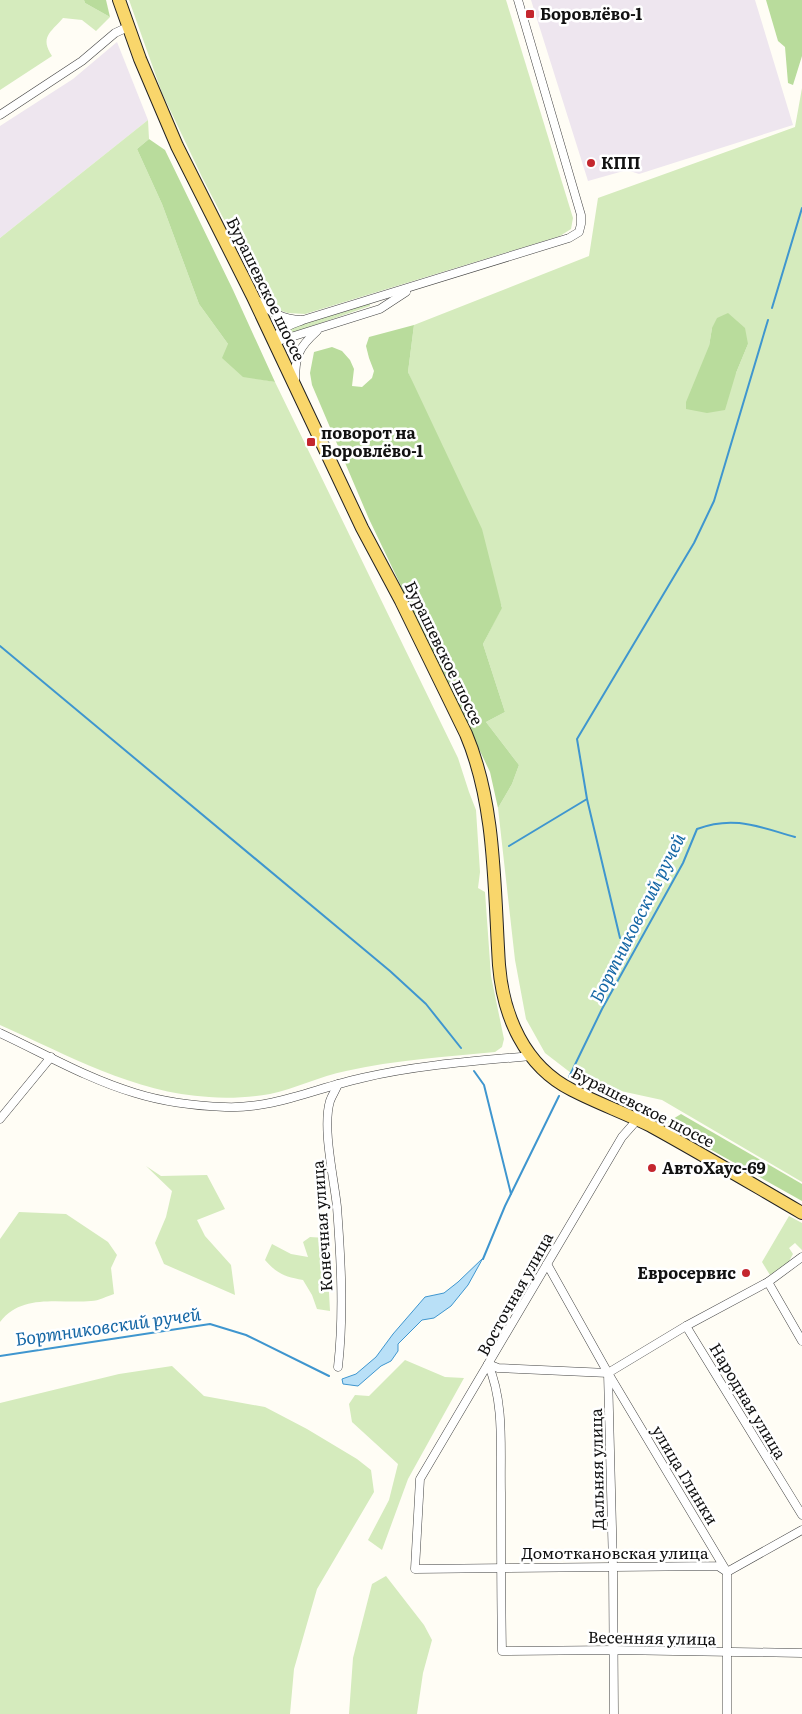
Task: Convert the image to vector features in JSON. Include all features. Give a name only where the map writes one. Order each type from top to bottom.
[{"type":"main road","name":"Бурашевское шоссе","points":[[119,0],[157,101],[177,146],[275,342],[346,494],[401,601],[475,755],[489,820],[502,992],[513,1026],[531,1056],[548,1074],[562,1085],[637,1120],[802,1213]]},
{"type":"street","points":[[414,287],[380,309],[275,342],[276,336],[284,328],[303,320],[569,238],[579,232],[581,215],[518,0]]},
{"type":"street","points":[[0,115],[82,61],[116,33],[128,27]]},
{"type":"street","points":[[252,295],[273,313],[291,319],[303,320]]},
{"type":"street","points":[[295,387],[295,370],[298,354],[304,343],[321,328]]},
{"type":"street","points":[[0,1033],[94,1078],[136,1093],[197,1105],[225,1107],[269,1104],[374,1075],[429,1066],[531,1056]]},
{"type":"street","points":[[0,1119],[51,1057]]},
{"type":"street","name":"Конечная улица","points":[[338,1084],[330,1101],[328,1135],[336,1206],[341,1284],[338,1367]]},
{"type":"street","name":"Восточная улица","points":[[502,1651],[499,1402],[493,1375],[488,1364],[622,1137],[637,1120]]},
{"type":"street","points":[[488,1364],[498,1368],[608,1373],[686,1326],[768,1282],[802,1257]]},
{"type":"street","name":"улица Глинки","points":[[547,1264],[608,1373],[727,1572]]},
{"type":"street","points":[[768,1282],[802,1341]]},
{"type":"street","name":"Народная улица","points":[[686,1326],[802,1515]]},
{"type":"street","name":"Домоткановская улица","points":[[488,1364],[420,1479],[415,1569],[718,1566],[727,1572],[802,1530]]},
{"type":"street","name":"Дальняя улица","points":[[608,1373],[613,1567],[614,1714]]},
{"type":"street","points":[[727,1572],[727,1714]]},
{"type":"street","name":"Весенняя улица","points":[[502,1651],[614,1650],[802,1653]]},
{"type":"shaded area","points":[[531,0],[755,0],[793,125],[639,174],[627,170],[588,181]]},
{"type":"shaded area","points":[[117,42],[148,120],[0,238],[0,126],[73,79]]},
{"type":"green space","points":[[0,0],[84,0],[85,3],[110,17],[96,31],[82,20],[63,18],[48,36],[48,50],[52,56],[0,90]]},
{"type":"green space","points":[[84,0],[106,0],[110,17],[85,3]]},
{"type":"green space","points":[[129,0],[506,0],[573,218],[571,229],[560,236],[305,314],[288,313],[275,309],[266,301],[202,177],[162,93]]},
{"type":"green space","points":[[766,0],[802,0],[802,56],[793,85],[788,83],[785,47],[778,41]]},
{"type":"green space","points":[[802,88],[802,1182],[662,1100],[584,1083],[545,1053],[526,1019],[515,960],[498,808],[512,784],[519,765],[486,722],[505,712],[483,644],[502,607],[408,372],[414,325],[589,256],[598,198],[795,127]],"holes":[[[712,328],[748,344],[736,373],[709,346]]]},
{"type":"green space","points":[[148,120],[149,139],[137,149],[162,204],[199,304],[228,344],[259,379],[275,382],[458,758],[476,810],[480,872],[478,888],[485,892],[491,976],[504,1039],[502,1047],[495,1052],[420,1059],[364,1067],[336,1073],[270,1094],[217,1098],[181,1094],[128,1080],[76,1060],[0,1025],[0,238]]},
{"type":"green space","points":[[149,139],[165,150],[275,382],[243,377],[222,358],[228,344],[199,304],[162,204],[137,149]]},
{"type":"green space","points":[[368,304],[370,306],[289,334],[284,332],[287,329]]},
{"type":"green space","points":[[728,313],[745,328],[748,344],[736,373],[725,410],[707,413],[686,409],[686,402],[709,346],[712,328],[717,318]]},
{"type":"green space","points":[[414,325],[408,372],[482,529],[502,608],[483,644],[505,712],[486,722],[519,765],[512,784],[498,808],[490,772],[369,519],[312,385],[310,373],[314,352],[332,347],[342,351],[350,360],[354,369],[352,386],[362,387],[372,378],[374,371],[366,346],[369,337]]},
{"type":"green space","points":[[681,1114],[802,1184],[802,1201],[667,1125],[668,1122]]},
{"type":"green space","points":[[146,1166],[161,1176],[207,1175],[225,1209],[197,1220],[205,1236],[231,1265],[235,1295],[164,1264],[155,1243],[166,1217],[172,1191]]},
{"type":"green space","points":[[19,1212],[66,1214],[108,1242],[117,1255],[111,1268],[114,1294],[94,1301],[30,1303],[9,1313],[0,1322],[0,1239]]},
{"type":"green space","points":[[789,1216],[802,1223],[802,1250],[795,1243],[789,1248],[793,1254],[788,1263],[770,1275],[762,1262]]},
{"type":"green space","points":[[310,1237],[326,1238],[330,1311],[317,1309],[312,1295],[303,1280],[282,1274],[265,1260],[272,1244],[291,1254],[308,1257],[303,1242]]},
{"type":"green space","points":[[405,1360],[445,1377],[464,1378],[408,1479],[382,1550],[368,1540],[389,1500],[398,1464],[352,1422],[349,1404],[355,1395],[369,1396]]},
{"type":"green space","points":[[172,1366],[204,1396],[265,1407],[307,1429],[357,1459],[371,1470],[374,1492],[317,1589],[294,1669],[290,1714],[0,1714],[0,1403],[119,1374]]},
{"type":"green space","points":[[386,1576],[424,1625],[432,1640],[423,1673],[417,1714],[349,1714],[353,1658],[372,1584]]},
{"type":"water","points":[[483,1258],[468,1285],[451,1306],[434,1318],[422,1320],[398,1344],[398,1351],[391,1361],[381,1366],[358,1386],[343,1384],[342,1379],[356,1374],[376,1357],[425,1297],[444,1293]]},
{"type":"waterway","points":[[772,308],[802,208]]},
{"type":"waterway","points":[[620,938],[587,799],[577,739],[694,543],[714,501],[768,320]]},
{"type":"waterway","points":[[0,646],[390,971],[426,1004],[461,1048]]},
{"type":"waterway","points":[[509,846],[587,799]]},
{"type":"waterway","name":"Бортниковский ручей","points":[[569,1077],[602,1009],[683,863],[697,829],[710,825],[735,823],[758,826],[795,837]]},
{"type":"waterway","points":[[474,1071],[484,1085],[511,1194]]},
{"type":"waterway","name":"Бортниковский ручей","points":[[483,1259],[505,1206],[559,1096]]},
{"type":"waterway","name":"Бортниковский ручей","points":[[0,1356],[210,1324],[246,1335],[329,1376]]},
{"type":"place","name":"Боровлёво-1","points":[[530,14]]},
{"type":"place","name":"КПП","points":[[591,163]]},
{"type":"place","name":"поворот на Боровлёво-1","points":[[311,442]]},
{"type":"place","name":"АвтоХаус-69","points":[[652,1168]]},
{"type":"place","name":"Евросервис","points":[[746,1273]]}]
